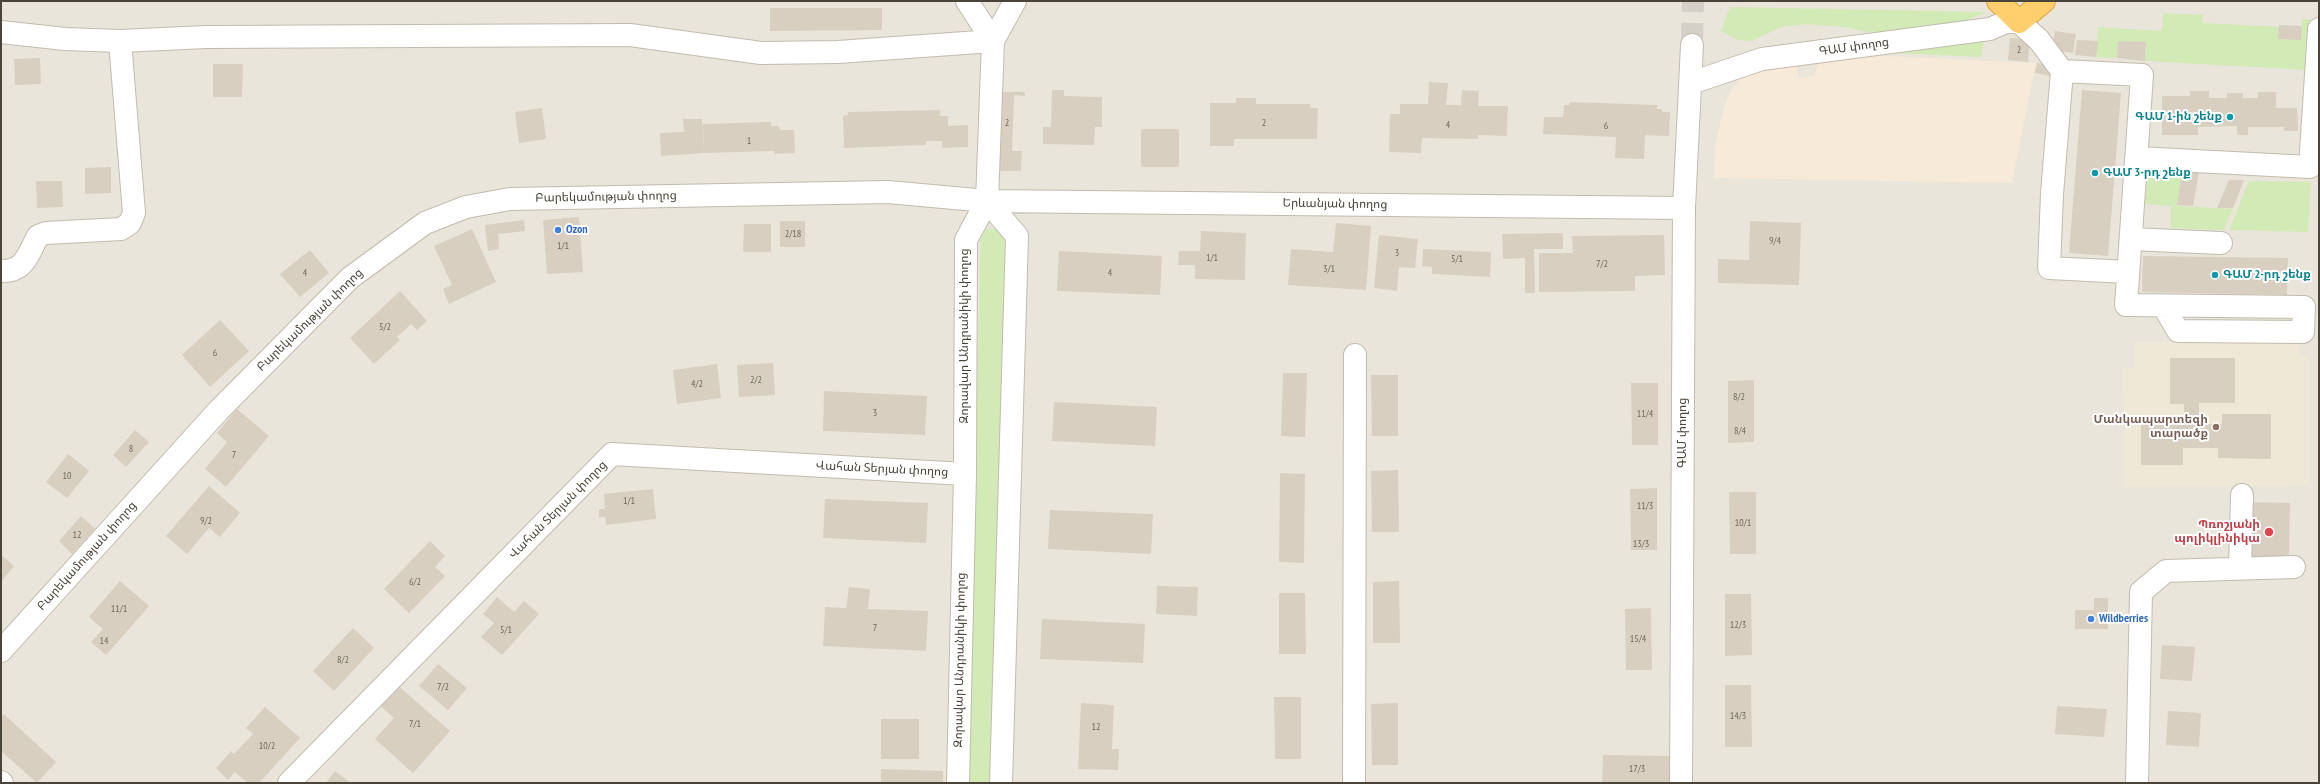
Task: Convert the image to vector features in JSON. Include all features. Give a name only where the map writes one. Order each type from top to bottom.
[{"type":"highway","points":[[1998,1],[2019,22],[2044,1]]},
{"type":"street","points":[[967,1],[993,41]]},
{"type":"street","points":[[1001,783],[1017,236],[987,201],[993,41],[1015,1]]},
{"type":"street","name":"ԳԱՄ փողոց","points":[[1691,83],[1762,59],[1990,29],[2006,22],[2019,22]]},
{"type":"street","points":[[2019,22],[2039,40],[2062,71],[2052,194],[2049,268],[2128,272]]},
{"type":"street","points":[[2137,158],[2310,167],[2319,29]]},
{"type":"street","points":[[1,32],[66,39],[120,41],[206,37],[630,35],[761,54],[838,52],[993,41]]},
{"type":"street","points":[[1,271],[11,272],[27,260],[38,236],[46,233],[121,229],[130,223],[134,213],[120,41]]},
{"type":"street","name":"ԳԱՄ փողոց","points":[[1681,783],[1684,208],[1692,45]]},
{"type":"street","points":[[2062,71],[2142,75],[2126,305],[2164,307],[2304,307],[2303,332],[2178,331],[2164,307]]},
{"type":"street","name":"Բարեկամության փողոց","points":[[1,651],[219,410],[350,278],[425,224],[466,208],[510,200],[888,192],[987,201]]},
{"type":"street","name":"Երևանյան փողոց","points":[[987,201],[1684,208]]},
{"type":"street","name":"Զորավար Անդրանիկի փողոց","points":[[958,783],[965,474],[966,240],[987,201]]},
{"type":"street","points":[[2131,239],[2221,243]]},
{"type":"street","points":[[1354,783],[1355,355]]},
{"type":"street","name":"Վահան Տերյան փողոց","points":[[289,783],[612,454],[965,474]]},
{"type":"street","points":[[2240,568],[2242,495]]},
{"type":"street","points":[[2137,783],[2142,592],[2166,571],[2294,567]]},
{"type":"shaded area","points":[[1,1],[2319,1],[2319,783],[1,783]]},
{"type":"shaded area","points":[[1885,56],[2036,63],[2012,183],[1714,178],[1715,147],[1721,119],[1727,98],[1742,76],[1796,65],[1799,78],[1814,76],[1819,59]]},
{"type":"shaded area","name":"Մանկապարտեզի տարածք","points":[[2299,341],[2299,357],[2309,357],[2309,485],[2124,487],[2123,368],[2135,368],[2135,343]]},
{"type":"green space","points":[[1730,7],[1987,12],[1964,21],[1909,30],[1874,33],[1843,27],[1807,24],[1781,27],[1752,41],[1738,40],[1721,31]]},
{"type":"green space","points":[[2163,13],[2203,15],[2203,23],[2302,28],[2302,19],[2312,20],[2310,70],[2145,61],[2146,42],[2118,41],[2117,58],[2096,57],[2098,27],[2162,31]]},
{"type":"green space","points":[[1984,40],[1981,57],[1869,52]]},
{"type":"green space","points":[[2148,162],[2183,165],[2177,206],[2233,209],[2224,230],[2171,228],[2171,206],[2145,204]]},
{"type":"green space","points":[[2249,181],[2311,182],[2308,232],[2229,230]]},
{"type":"green space","points":[[981,229],[1005,229],[992,783],[967,783]]},
{"type":"building","points":[[770,8],[882,8],[882,30],[770,31]]},
{"type":"building","points":[[2279,25],[2302,26],[2301,40],[2278,39]]},
{"type":"building","points":[[2055,31],[2076,34],[2073,53],[2052,50]]},
{"type":"building","points":[[2010,38],[2030,39],[2028,62],[2008,60]]},
{"type":"building","points":[[2077,40],[2098,41],[2096,57],[2075,55]]},
{"type":"building","points":[[2118,41],[2146,42],[2145,61],[2117,58]]},
{"type":"building","points":[[40,58],[41,84],[15,85],[14,59]]},
{"type":"building","points":[[2037,63],[2051,66],[2050,76],[2035,73]]},
{"type":"building","points":[[213,64],[243,64],[242,97],[213,97]]},
{"type":"building","points":[[1429,82],[1448,83],[1446,105],[1461,105],[1462,90],[1479,91],[1478,106],[1508,106],[1507,136],[1478,135],[1478,139],[1422,138],[1421,153],[1389,152],[1390,114],[1400,114],[1400,104],[1428,104]]},
{"type":"building","points":[[1052,90],[1064,90],[1064,96],[1102,97],[1102,127],[1095,127],[1094,145],[1043,144],[1043,127],[1051,127]]},
{"type":"building","name":"ԳԱՄ 3-րդ շենք","points":[[2082,90],[2121,93],[2108,256],[2069,253]]},
{"type":"building","name":"ԳԱՄ 1-ին շենք","points":[[2190,91],[2209,91],[2209,98],[2227,98],[2227,93],[2243,93],[2243,98],[2258,98],[2258,92],[2276,92],[2276,108],[2297,108],[2298,131],[2284,131],[2284,127],[2248,127],[2248,135],[2237,135],[2237,126],[2198,127],[2198,135],[2162,135],[2162,96],[2190,96]]},
{"type":"building","points":[[1002,92],[1025,92],[1025,96],[1014,95],[1012,151],[1022,151],[1021,171],[999,171]]},
{"type":"building","points":[[1236,98],[1256,98],[1256,104],[1310,104],[1310,108],[1318,108],[1317,139],[1234,139],[1234,146],[1210,146],[1210,103],[1236,103]]},
{"type":"building","points":[[1570,102],[1657,105],[1657,109],[1662,109],[1662,112],[1670,112],[1669,136],[1645,135],[1644,159],[1615,158],[1616,137],[1543,134],[1544,117],[1563,117],[1564,105],[1569,105]]},
{"type":"building","points":[[542,108],[546,139],[519,143],[515,112]]},
{"type":"building","points":[[940,110],[940,116],[948,116],[948,126],[968,125],[968,147],[942,148],[942,141],[926,141],[926,145],[844,148],[843,116],[848,115],[848,112]]},
{"type":"building","points":[[683,119],[702,119],[704,153],[661,156],[660,133],[684,132]]},
{"type":"building","points":[[771,122],[771,126],[779,126],[780,130],[794,130],[795,153],[775,154],[774,151],[704,153],[703,124]]},
{"type":"building","points":[[1141,129],[1179,129],[1179,167],[1141,167]]},
{"type":"building","points":[[2183,165],[2200,166],[2193,206],[2177,205]]},
{"type":"building","points":[[111,167],[111,193],[85,194],[85,168]]},
{"type":"building","points":[[2229,180],[2244,180],[2233,208],[2217,208]]},
{"type":"building","points":[[36,181],[62,181],[63,207],[37,208]]},
{"type":"building","points":[[579,217],[583,272],[547,274],[543,220]]},
{"type":"building","points":[[524,220],[525,231],[498,234],[499,249],[488,251],[485,225]]},
{"type":"building","points":[[780,221],[805,221],[805,247],[780,247]]},
{"type":"building","points":[[1750,221],[1801,223],[1799,285],[1718,283],[1718,259],[1749,260]]},
{"type":"building","points":[[1336,223],[1371,226],[1366,290],[1288,285],[1291,249],[1333,252]]},
{"type":"building","points":[[744,224],[771,224],[771,252],[743,252]]},
{"type":"building","points":[[472,229],[496,282],[449,304],[443,289],[452,285],[434,246]]},
{"type":"building","points":[[1201,231],[1246,233],[1245,280],[1195,279],[1195,265],[1178,265],[1179,251],[1200,251]]},
{"type":"building","points":[[1563,233],[1563,249],[1534,249],[1535,293],[1525,293],[1525,258],[1503,259],[1502,234]]},
{"type":"building","points":[[1379,235],[1418,239],[1415,268],[1399,267],[1397,291],[1374,288]]},
{"type":"building","points":[[1664,235],[1665,275],[1635,276],[1635,291],[1539,292],[1539,253],[1573,253],[1572,236]]},
{"type":"building","points":[[1423,249],[1491,252],[1490,277],[1432,274],[1432,267],[1422,266]]},
{"type":"building","points":[[310,250],[329,273],[300,297],[280,274]]},
{"type":"building","points":[[1059,251],[1162,256],[1160,295],[1057,291]]},
{"type":"building","name":"ԳԱՄ 2-րդ շենք","points":[[2143,256],[2288,258],[2287,295],[2142,292]]},
{"type":"building","points":[[400,291],[427,321],[417,330],[411,324],[397,337],[400,340],[374,364],[350,338]]},
{"type":"building","points":[[220,320],[249,351],[210,387],[182,355]]},
{"type":"building","points":[[2170,358],[2235,358],[2235,403],[2199,403],[2199,424],[2222,424],[2222,414],[2271,414],[2271,459],[2218,458],[2218,448],[2183,448],[2183,465],[2141,465],[2141,421],[2184,421],[2184,404],[2170,404]]},
{"type":"building","points":[[773,363],[775,395],[739,397],[737,365]]},
{"type":"building","points":[[717,364],[721,398],[677,404],[673,370]]},
{"type":"building","points":[[1283,373],[1307,373],[1305,437],[1281,436]]},
{"type":"building","points":[[1371,375],[1398,375],[1398,436],[1372,436]]},
{"type":"building","points":[[1754,380],[1754,442],[1728,443],[1728,381]]},
{"type":"building","points":[[1631,383],[1658,383],[1658,445],[1632,445]]},
{"type":"building","points":[[824,391],[927,396],[925,435],[823,431]]},
{"type":"building","points":[[1054,402],[1157,407],[1155,446],[1052,441]]},
{"type":"building","points":[[237,409],[269,436],[226,487],[205,469],[227,442],[217,433]]},
{"type":"building","points":[[135,430],[149,442],[126,467],[113,455]]},
{"type":"building","points":[[68,454],[89,471],[67,498],[46,482]]},
{"type":"building","points":[[1398,470],[1399,532],[1372,532],[1371,471]]},
{"type":"building","points":[[1280,473],[1305,474],[1304,563],[1279,562]]},
{"type":"building","points":[[209,486],[240,513],[220,537],[209,528],[187,554],[166,536]]},
{"type":"building","points":[[1657,488],[1657,550],[1631,550],[1630,489]]},
{"type":"building","points":[[653,489],[656,519],[606,525],[605,517],[599,517],[599,509],[605,509],[604,494]]},
{"type":"building","points":[[1729,492],[1756,492],[1756,554],[1730,554]]},
{"type":"building","points":[[825,499],[928,503],[926,543],[823,538]]},
{"type":"building","name":"Պռոշյանի պոլիկլինիկա","points":[[2250,502],[2290,503],[2289,561],[2249,561]]},
{"type":"building","points":[[1050,510],[1153,514],[1151,554],[1048,549]]},
{"type":"building","points":[[81,516],[95,529],[72,554],[59,541]]},
{"type":"building","points":[[430,541],[445,556],[435,567],[445,576],[409,613],[384,589]]},
{"type":"building","points":[[1,555],[14,566],[1,582]]},
{"type":"building","points":[[120,581],[149,606],[106,655],[91,642],[103,629],[89,617]]},
{"type":"building","points":[[1399,581],[1400,643],[1373,643],[1373,582]]},
{"type":"building","points":[[1157,586],[1198,587],[1197,616],[1156,614]]},
{"type":"building","points":[[849,587],[870,589],[868,609],[928,611],[926,651],[823,646],[825,607],[846,608]]},
{"type":"building","points":[[1279,593],[1305,593],[1306,654],[1279,654]]},
{"type":"building","points":[[1725,594],[1751,594],[1752,655],[1725,656]]},
{"type":"building","points":[[497,597],[514,612],[524,601],[539,614],[502,655],[481,637],[494,623],[483,614]]},
{"type":"building","name":"Wildberries","points":[[2094,598],[2108,598],[2108,629],[2075,629],[2075,610],[2094,610]]},
{"type":"building","points":[[1651,608],[1652,670],[1626,670],[1625,609]]},
{"type":"building","points":[[1042,619],[1145,624],[1143,663],[1040,659]]},
{"type":"building","points":[[353,628],[374,648],[334,691],[313,671]]},
{"type":"building","points":[[2162,645],[2195,647],[2192,681],[2160,679]]},
{"type":"building","points":[[438,664],[467,688],[448,710],[419,686]]},
{"type":"building","points":[[396,684],[450,731],[413,773],[375,739],[394,718],[378,704]]},
{"type":"building","points":[[1725,685],[1751,685],[1752,747],[1725,747]]},
{"type":"building","points":[[1274,697],[1301,697],[1301,759],[1275,759]]},
{"type":"building","points":[[1081,703],[1114,705],[1112,749],[1119,749],[1118,770],[1078,769]]},
{"type":"building","points":[[1398,703],[1398,765],[1372,765],[1371,704]]},
{"type":"building","points":[[2057,706],[2107,709],[2104,737],[2055,734]]},
{"type":"building","points":[[265,707],[300,738],[259,783],[248,783],[235,772],[228,780],[216,768],[231,751],[234,754],[253,734],[246,728]]},
{"type":"building","points":[[2168,711],[2201,713],[2199,747],[2166,745]]},
{"type":"building","points":[[4,714],[56,762],[37,783],[1,751],[1,718]]},
{"type":"building","points":[[881,719],[919,719],[919,759],[881,759]]},
{"type":"building","points":[[1603,755],[1672,756],[1671,783],[1602,783]]},
{"type":"building","points":[[881,769],[943,771],[943,783],[881,783]]},
{"type":"building","points":[[335,771],[351,783],[326,783]]},
{"type":"tunnel","points":[[1692,45],[1693,1]]},
{"type":"place","name":"ԳԱՄ 1-ին շենք","points":[[2230,117]]},
{"type":"place","name":"ԳԱՄ 3-րդ շենք","points":[[2095,173]]},
{"type":"place","name":"Ozon","points":[[558,230]]},
{"type":"place","name":"ԳԱՄ 2-րդ շենք","points":[[2215,275]]},
{"type":"place","name":"Մանկապարտեզի տարածք","points":[[2216,427]]},
{"type":"place","name":"Պռոշյանի պոլիկլինիկա","points":[[2269,532]]},
{"type":"place","name":"Wildberries","points":[[2091,619]]}]
